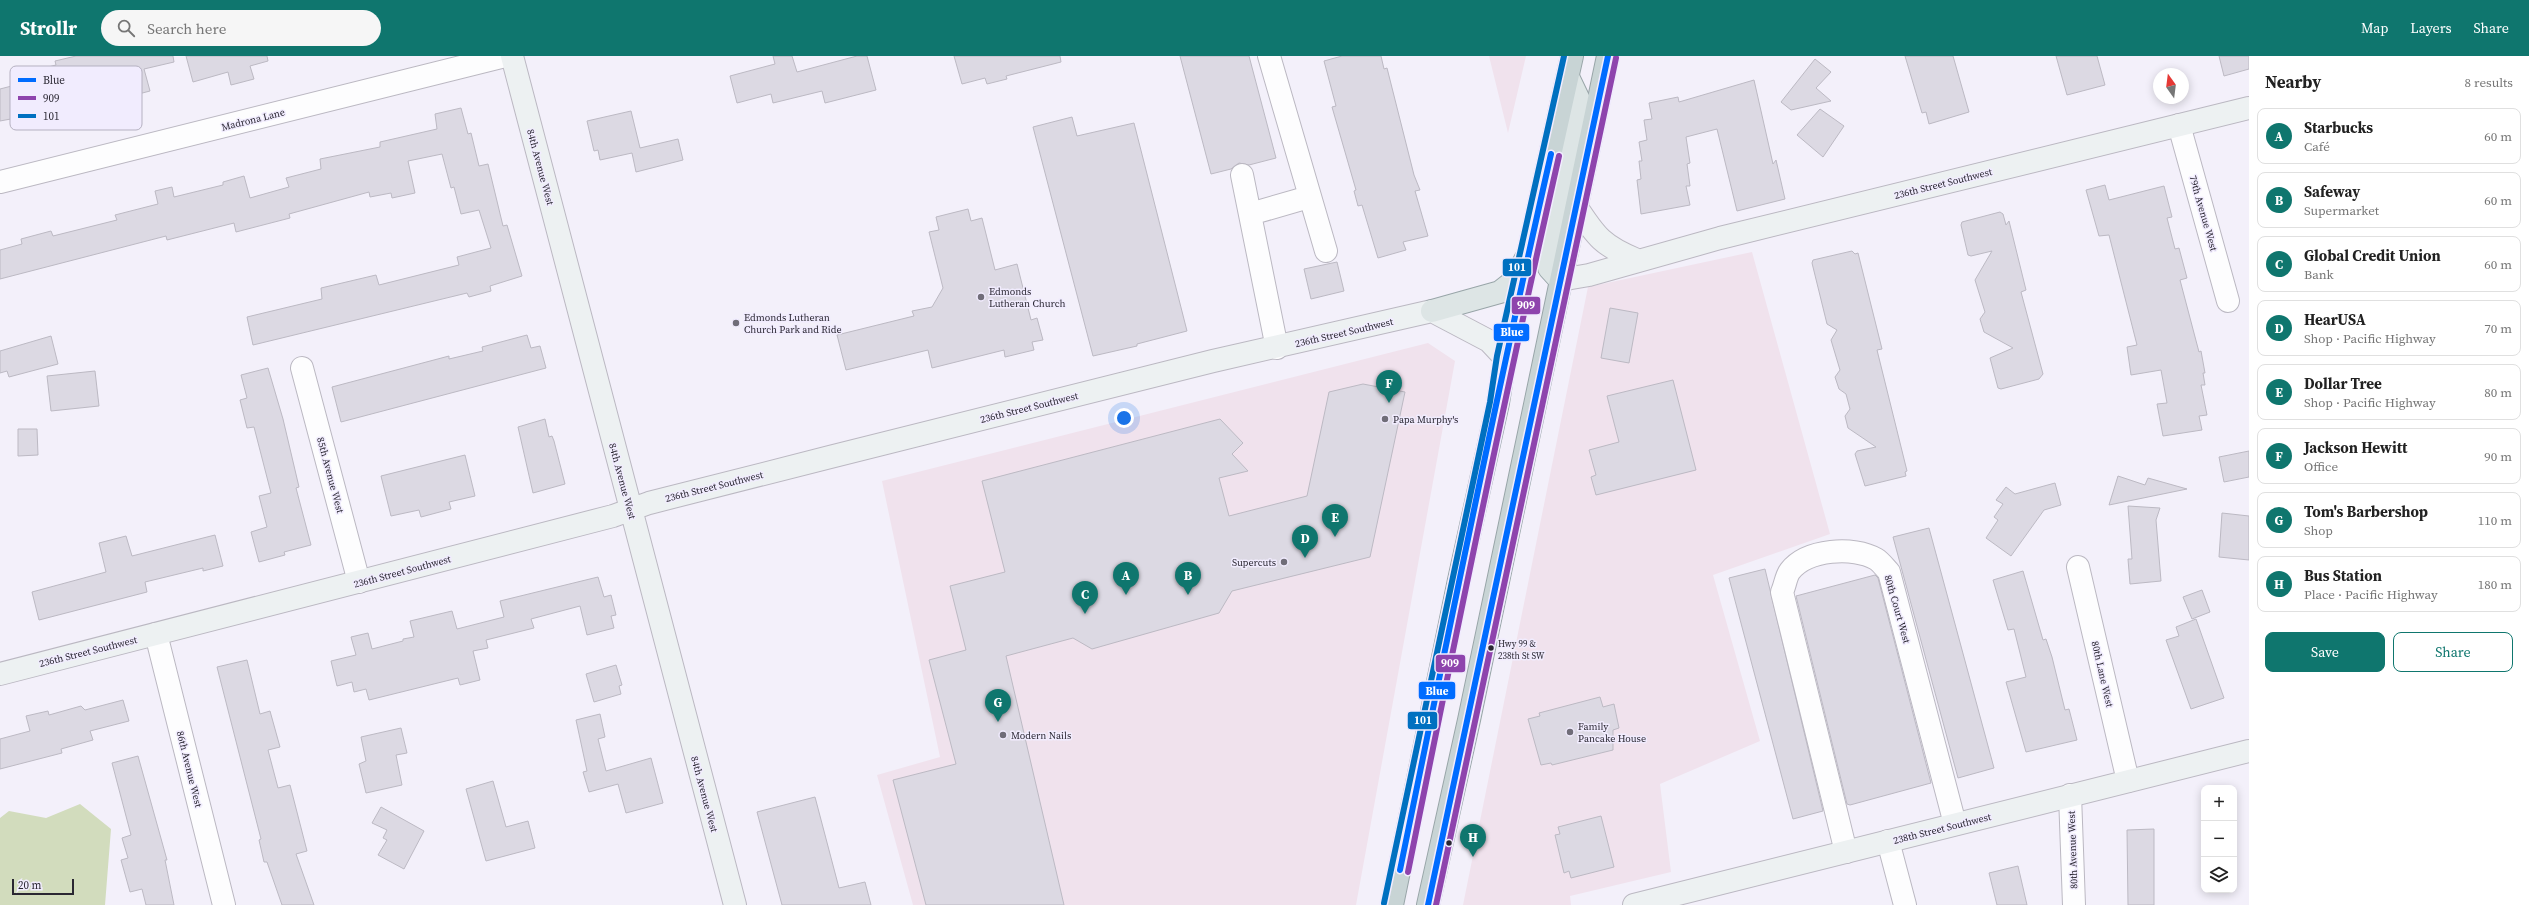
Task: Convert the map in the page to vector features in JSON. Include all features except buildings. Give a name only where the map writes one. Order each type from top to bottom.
[{"type":"highway","points":[[1392,905],[1459,580],[1498,403],[1505,358],[1572,56]]},
{"type":"highway","points":[[1428,905],[1469,720],[1608,56]]},
{"type":"main road","points":[[1560,280],[1549,268],[1579,100],[1568,77]]},
{"type":"main road","points":[[1432,311],[1500,292],[1514,281],[1529,254]]},
{"type":"street","name":"Madrona Lane","points":[[0,182],[505,56]]},
{"type":"street","name":"84th Avenue West","points":[[512,56],[734,905]]},
{"type":"street","points":[[1269,56],[1326,251]]},
{"type":"street","name":"236th Street Southwest","points":[[1560,280],[1589,275],[1637,260],[2249,108]]},
{"type":"street","name":"79th Avenue West","points":[[2179,125],[2228,301]]},
{"type":"street","points":[[1242,176],[1278,348]]},
{"type":"street","points":[[1250,214],[1309,197]]},
{"type":"street","points":[[1576,206],[1596,237],[1614,251],[1637,260]]},
{"type":"street","name":"236th Street Southwest","points":[[0,674],[359,582],[630,510],[649,503],[830,457],[1213,361],[1278,348],[1432,311]]},
{"type":"street","points":[[1432,311],[1489,341],[1505,358]]},
{"type":"street","name":"85th Avenue West","points":[[302,368],[359,582]]},
{"type":"street","name":"80th Court West","points":[[1846,852],[1782,592],[1790,571],[1808,559],[1830,552],[1854,551],[1877,559],[1889,572],[1955,824]]},
{"type":"street","name":"80th Lane West","points":[[2078,568],[2128,781]]},
{"type":"street","name":"86th Avenue West","points":[[156,634],[224,905]]},
{"type":"street","name":"238th Street Southwest","points":[[1634,905],[2249,751]]},
{"type":"street","name":"80th Avenue West","points":[[2070,796],[2074,905]]},
{"type":"street","points":[[1888,841],[1905,905]]},
{"type":"shaded area","points":[[1489,56],[1526,56],[1508,133]]},
{"type":"shaded area","points":[[1752,252],[1830,534],[1713,575],[1760,741],[1660,784],[1671,872],[1570,896],[1571,905],[1463,905],[1588,287]]},
{"type":"shaded area","points":[[1428,343],[1455,361],[1356,905],[913,905],[877,775],[940,757],[882,481]]},
{"type":"green space","points":[[80,804],[111,829],[105,905],[0,905],[0,818],[9,811],[46,818]]},
{"type":"transit line","name":"101","points":[[1384,903],[1490,402],[1497,356],[1564,56]]},
{"type":"transit line","name":"Blue","points":[[1428,905],[1608,56]]},
{"type":"transit line","name":"909","points":[[1436,905],[1616,58]]},
{"type":"transit line","name":"Blue","points":[[1400,870],[1492,422],[1551,154]]},
{"type":"transit line","name":"909","points":[[1408,872],[1481,514],[1559,156]]},
{"type":"place","name":"Edmonds Lutheran Church","points":[[981,297]]},
{"type":"place","name":"Edmonds Lutheran Church Park and Ride","points":[[736,323]]},
{"type":"place","name":"Jackson Hewitt","points":[[1389,403]]},
{"type":"place","name":"Papa Murphy's","points":[[1385,419]]},
{"type":"place","name":"Dollar Tree","points":[[1335,537]]},
{"type":"place","name":"HearUSA","points":[[1305,558]]},
{"type":"place","name":"Supercuts","points":[[1284,562]]},
{"type":"place","name":"Starbucks","points":[[1126,595]]},
{"type":"place","name":"Safeway","points":[[1188,595]]},
{"type":"place","name":"Global Credit Union","points":[[1085,614]]},
{"type":"place","name":"Hwy 99 & 238th St SW","points":[[1491,648]]},
{"type":"place","name":"Tom's Barbershop","points":[[998,722]]},
{"type":"place","name":"Family Pancake House","points":[[1570,732]]},
{"type":"place","name":"Modern Nails","points":[[1003,735]]},
{"type":"place","name":"Bus Station","points":[[1473,857]]}]
